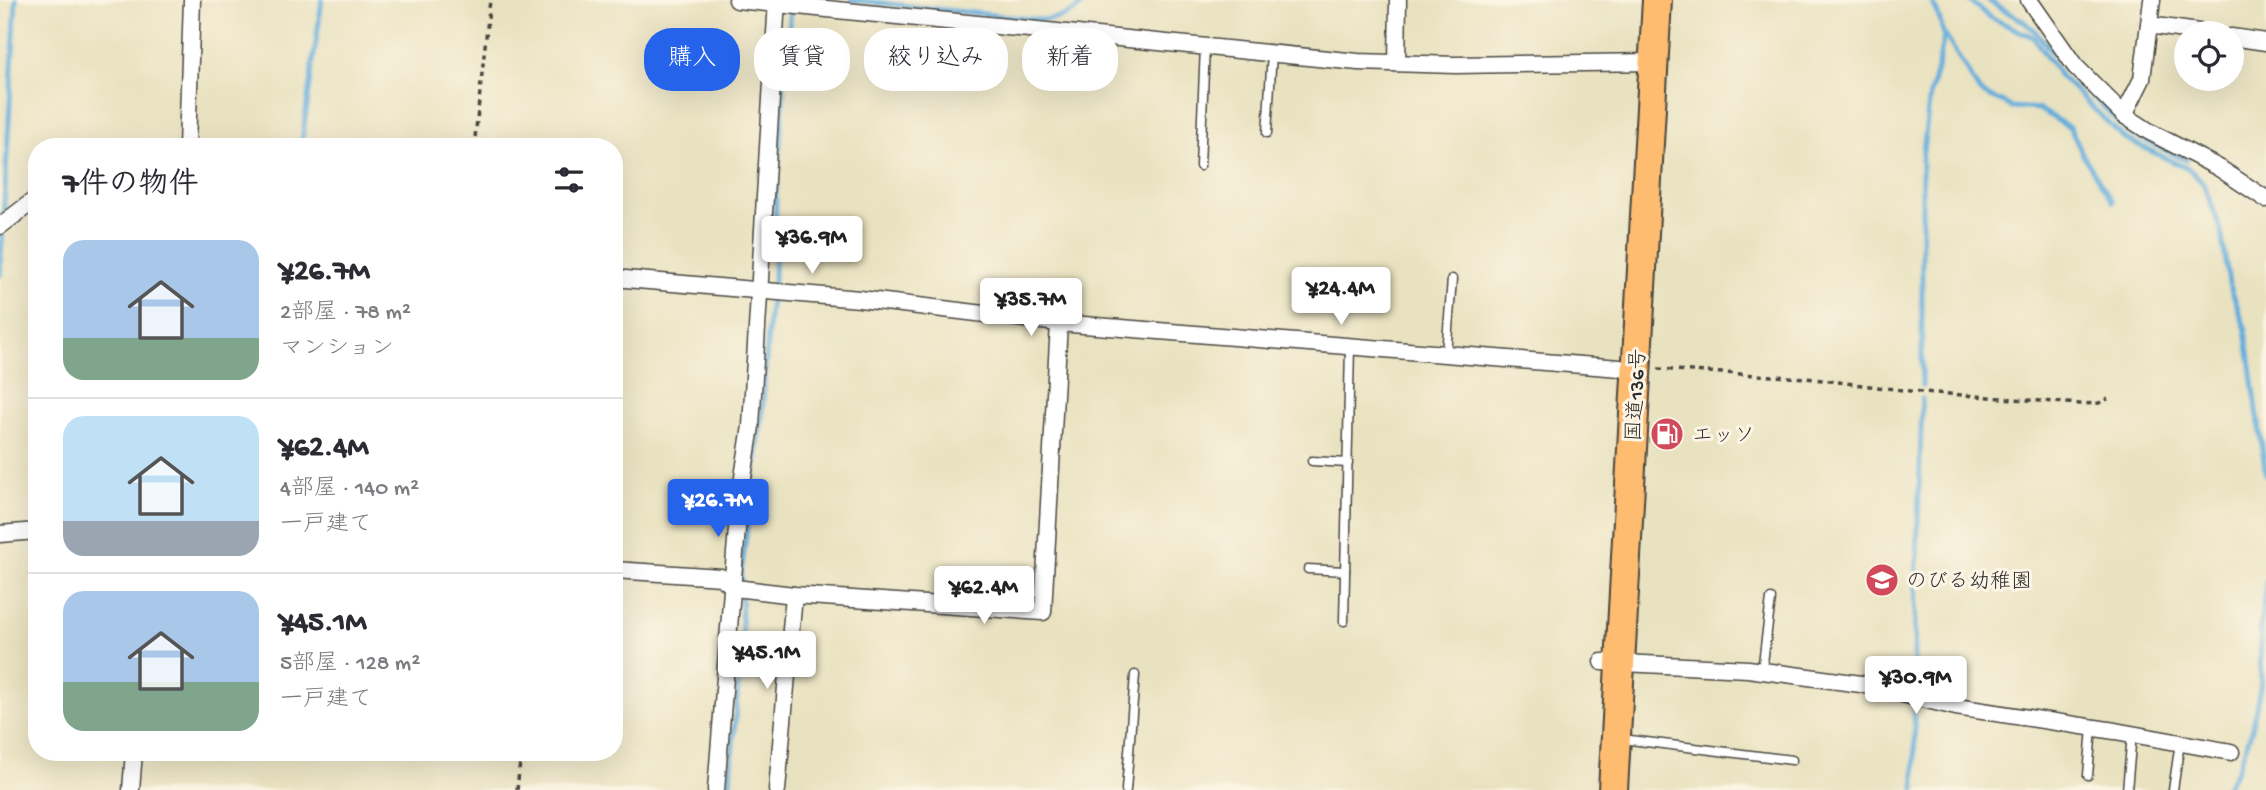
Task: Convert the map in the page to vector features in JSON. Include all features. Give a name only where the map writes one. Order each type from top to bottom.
[{"type":"highway","name":"国道136号","points":[[1640,0],[1645,62]]},
{"type":"highway","name":"国道136号","points":[[1596,790],[1611,662],[1645,62],[1657,0]]},
{"type":"highway","name":"国道136号","points":[[1611,662],[1616,739],[1613,790]]},
{"type":"street","points":[[187,138],[192,0]]},
{"type":"street","points":[[737,0],[802,3],[1397,64],[1645,62]]},
{"type":"street","points":[[1397,64],[1398,0]]},
{"type":"street","points":[[2029,0],[2074,66],[2124,115],[2150,132],[2219,168],[2266,199]]},
{"type":"street","points":[[2124,115],[2142,79],[2151,0]]},
{"type":"street","points":[[716,790],[739,503],[751,426],[777,2]]},
{"type":"street","points":[[2149,25],[2174,29]]},
{"type":"street","points":[[2244,39],[2266,42]]},
{"type":"street","points":[[0,226],[28,205]]},
{"type":"street","points":[[623,279],[860,299],[1059,323],[1628,368]]},
{"type":"street","points":[[623,571],[721,577],[735,588],[794,595],[1043,612],[1059,323]]},
{"type":"street","points":[[0,534],[28,532]]},
{"type":"street","points":[[777,790],[794,595]]},
{"type":"street","points":[[1611,662],[1762,671],[1861,684],[1956,707],[2231,752]]},
{"type":"street","points":[[131,790],[133,761]]},
{"type":"lane","points":[[1200,166],[1205,46]]},
{"type":"lane","points":[[1267,133],[1272,53]]},
{"type":"lane","points":[[1446,354],[1452,279]]},
{"type":"lane","points":[[1344,621],[1350,346]]},
{"type":"lane","points":[[1312,461],[1348,463]]},
{"type":"lane","points":[[1308,569],[1345,571]]},
{"type":"lane","points":[[1762,671],[1770,599]]},
{"type":"lane","points":[[1126,790],[1135,676]]},
{"type":"lane","points":[[2088,775],[2092,728]]},
{"type":"lane","points":[[2127,790],[2132,734]]},
{"type":"lane","points":[[1616,739],[1792,760]]},
{"type":"lane","points":[[2173,790],[2180,743]]},
{"type":"path","points":[[475,138],[490,0]]},
{"type":"path","points":[[1628,368],[1806,378],[1910,391],[2067,403],[2099,403],[2108,399]]},
{"type":"path","points":[[517,790],[520,761]]},
{"type":"waterway","points":[[0,275],[16,0]]},
{"type":"waterway","points":[[302,138],[322,0]]},
{"type":"waterway","points":[[852,0],[1041,20],[1066,15],[1084,0]]},
{"type":"waterway","points":[[1922,386],[1922,159],[1930,94],[1944,35],[1937,11],[1930,0]]},
{"type":"waterway","points":[[1969,0],[1989,17],[2033,37],[2060,76],[2124,138],[2190,170],[2203,183],[2221,230],[2229,283],[2246,330],[2266,475]]},
{"type":"waterway","points":[[1987,0],[2035,31],[2076,80],[2129,132],[2186,160]]},
{"type":"waterway","points":[[729,790],[742,641],[741,573],[762,416],[774,282],[776,193],[791,7]]},
{"type":"waterway","points":[[1945,35],[1980,92],[2012,107],[2039,109],[2070,128],[2084,157],[2113,202]]},
{"type":"waterway","points":[[1913,686],[1922,399]]},
{"type":"waterway","points":[[2225,790],[2237,770],[2251,732],[2261,683],[2260,628],[2266,582]]},
{"type":"waterway","points":[[1914,704],[1915,790]]},
{"type":"place","name":"エッソ","points":[[1667,434]]},
{"type":"place","name":"のびる幼稚園","points":[[1882,580]]}]
